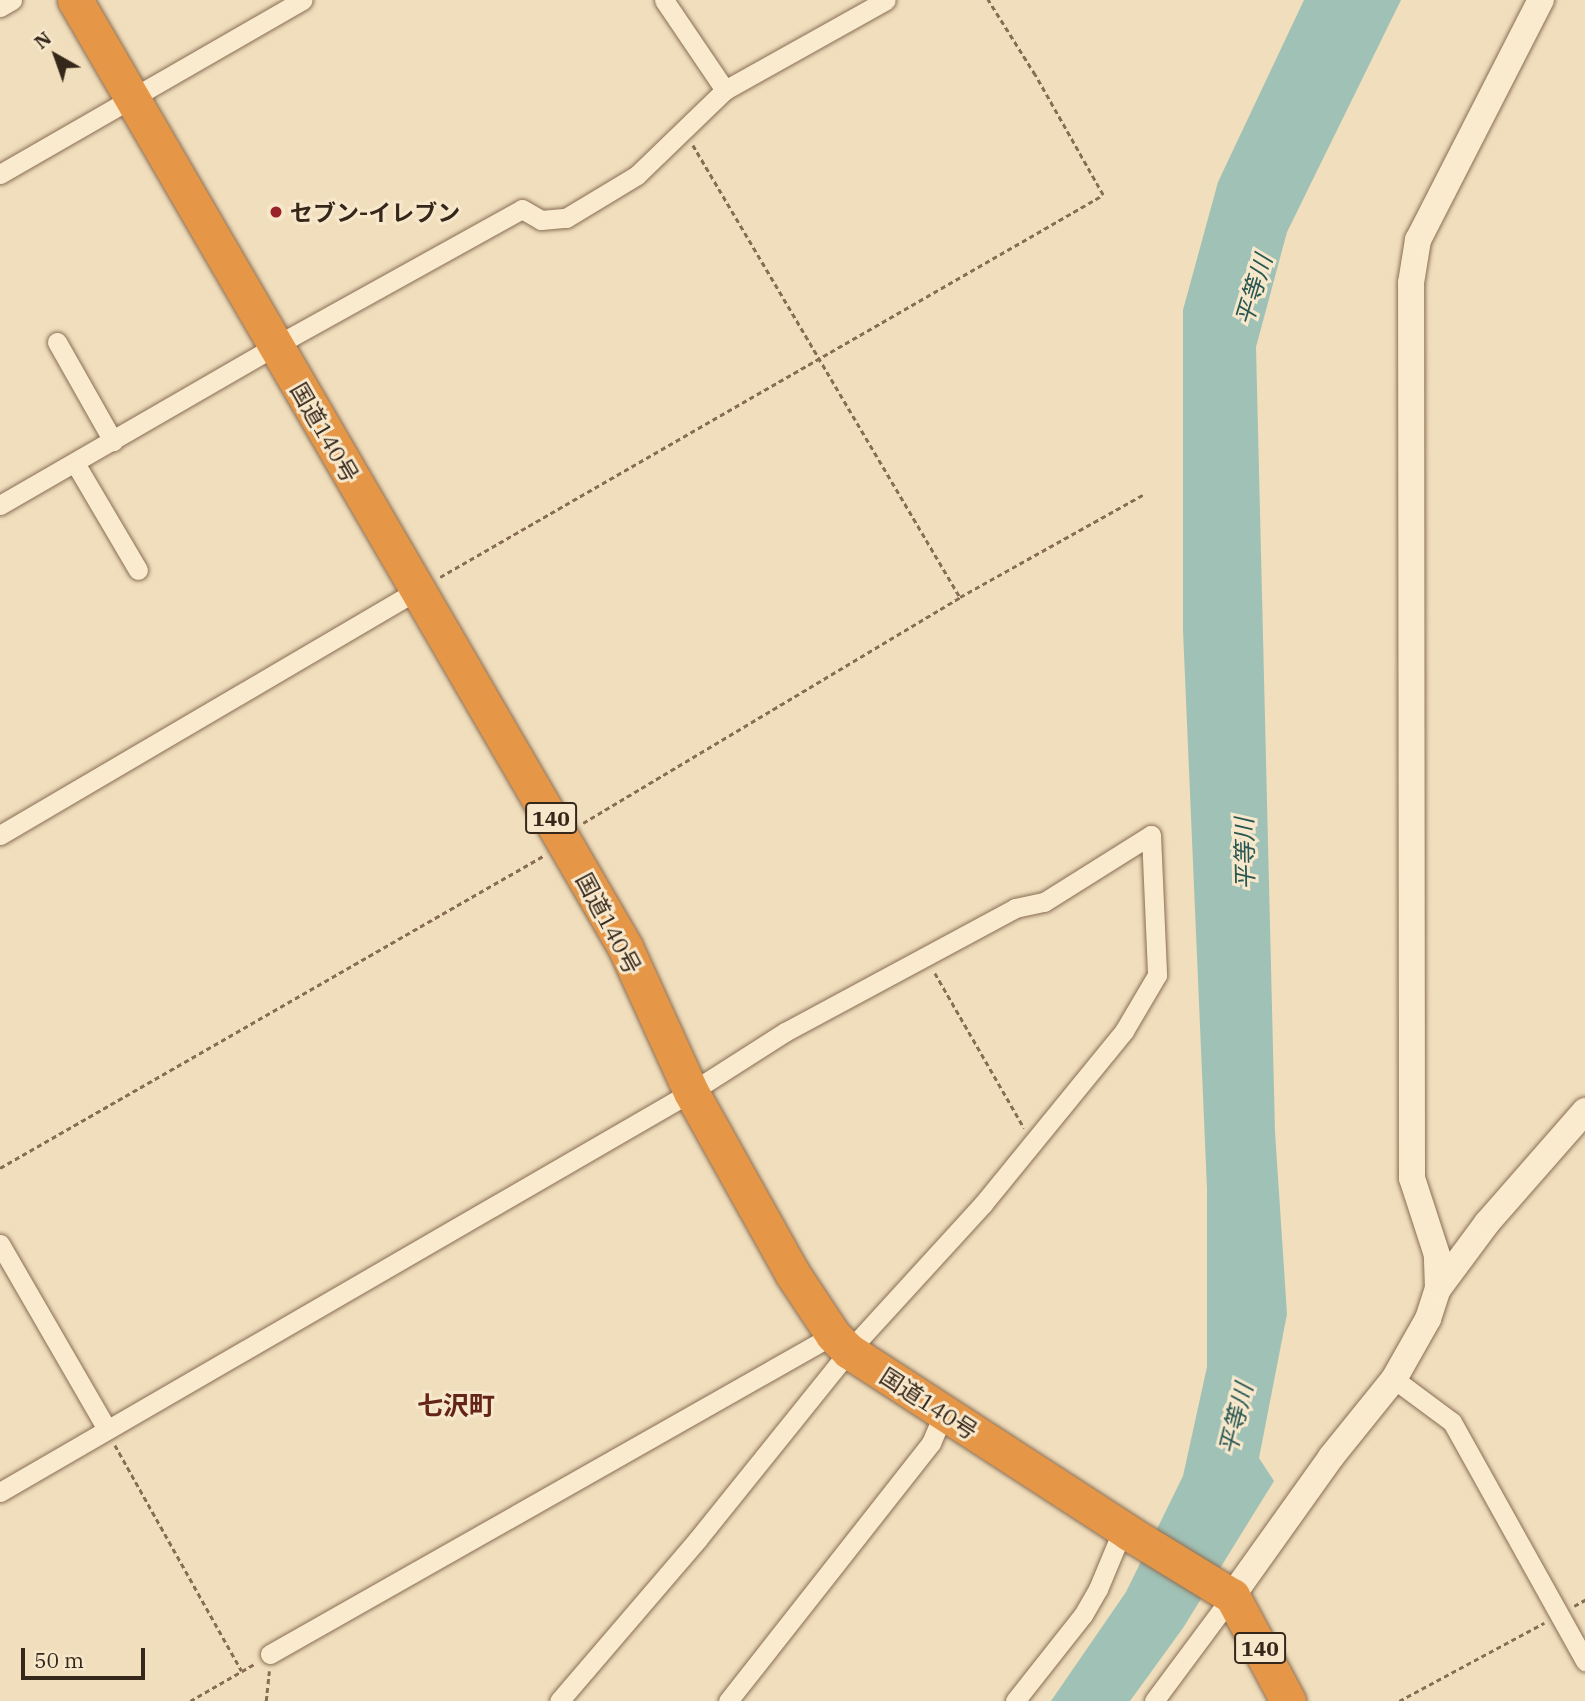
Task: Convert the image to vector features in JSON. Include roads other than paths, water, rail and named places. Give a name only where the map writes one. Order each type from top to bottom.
[{"type":"highway","name":"国道140号","points":[[75,0],[416,591],[562,836],[625,947],[691,1092],[792,1273],[841,1343],[1126,1531],[1228,1594]]},
{"type":"highway","name":"140","points":[[1228,1594],[1288,1701]]},
{"type":"street","points":[[0,7],[12,0]]},
{"type":"street","points":[[0,174],[303,0]]},
{"type":"street","points":[[664,0],[725,90]]},
{"type":"street","points":[[0,505],[275,346],[522,209],[541,220],[566,218],[636,175],[725,90],[887,0]]},
{"type":"street","points":[[1438,1289],[1437,1255],[1412,1178],[1411,283],[1418,240],[1541,0]]},
{"type":"street","points":[[57,342],[114,441]]},
{"type":"street","points":[[75,463],[138,570]]},
{"type":"street","points":[[0,835],[416,591]]},
{"type":"street","points":[[0,1492],[691,1092],[785,1032],[1015,908],[1044,902],[1151,835],[1157,975],[1124,1031],[983,1204],[841,1343],[698,1539],[559,1701]]},
{"type":"street","points":[[1154,1701],[1228,1594],[1331,1457],[1394,1379],[1428,1319],[1438,1289],[1487,1223],[1585,1111]]},
{"type":"street","points":[[0,1244],[107,1429]]},
{"type":"street","points":[[270,1654],[841,1343]]},
{"type":"street","points":[[1394,1379],[1452,1422],[1585,1661]]},
{"type":"street","points":[[729,1701],[931,1443],[944,1412]]},
{"type":"street","points":[[1015,1701],[1083,1615],[1126,1531]]},
{"type":"water","name":"平等川","points":[[1304,0],[1401,0],[1287,232],[1256,347],[1275,1132],[1287,1314],[1259,1458],[1274,1481],[1183,1628],[1130,1701],[1051,1701],[1126,1592],[1183,1476],[1207,1367],[1207,1189],[1183,630],[1183,310],[1218,182]]},
{"type":"place","name":"セブン-イレブン","points":[[276,212]]},
{"type":"district","name":"七沢町","points":[[456,1406]]}]
